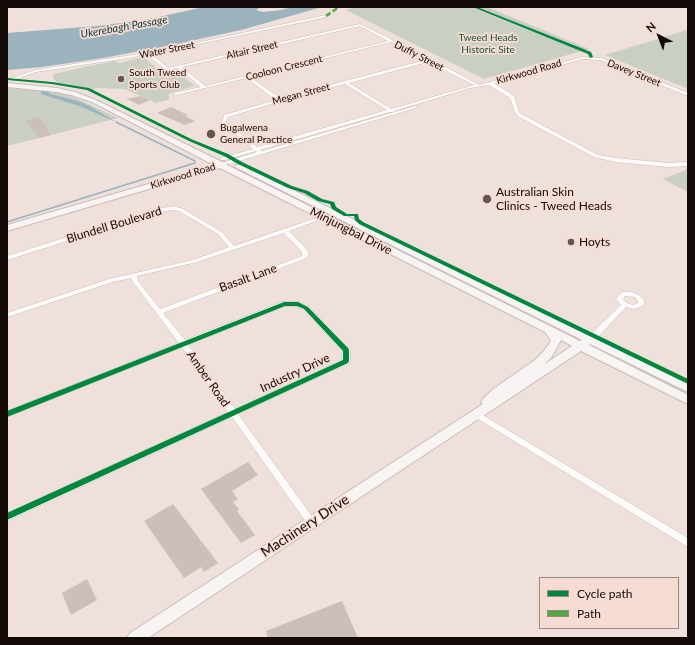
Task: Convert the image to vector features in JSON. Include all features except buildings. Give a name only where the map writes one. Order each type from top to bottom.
[{"type":"main road","name":"Minjungbal Drive","points":[[7,83],[62,87],[85,93],[222,162],[324,217],[688,400]]},
{"type":"main road","name":"Minjungbal Drive","points":[[222,162],[335,214],[688,388]]},
{"type":"main road","name":"Kirkwood Road","points":[[7,228],[222,162]]},
{"type":"main road","points":[[324,217],[335,214]]},
{"type":"main road","name":"Machinery Drive","points":[[479,412],[496,393],[539,363],[551,351],[556,344],[556,340],[548,330]]},
{"type":"main road","name":"Machinery Drive","points":[[135,638],[590,340]]},
{"type":"street","name":"Water Street","points":[[7,83],[35,71],[148,54],[326,16]]},
{"type":"street","name":"Altair Street","points":[[148,54],[167,69],[360,25]]},
{"type":"street","name":"Duffy Street","points":[[360,25],[512,101]]},
{"type":"street","name":"Cooloon Crescent","points":[[176,94],[392,42]]},
{"type":"street","name":"Davey Street","points":[[579,58],[591,57],[601,59],[688,95]]},
{"type":"street","name":"Kirkwood Road","points":[[222,162],[260,153],[476,90],[490,83],[579,58]]},
{"type":"street","name":"Megan Street","points":[[260,153],[224,122],[224,118],[231,114],[279,100],[430,60]]},
{"type":"street","points":[[178,66],[204,87]]},
{"type":"street","points":[[247,77],[279,100]]},
{"type":"street","points":[[347,83],[396,113]]},
{"type":"street","points":[[490,83],[509,94],[517,112],[521,116],[596,156],[616,160],[668,165],[688,164]]},
{"type":"street","name":"Kirkwood Road","points":[[222,162],[256,149],[470,87],[482,86]]},
{"type":"street","name":"Blundell Boulevard","points":[[7,258],[158,210],[174,208],[181,210],[220,233],[233,248]]},
{"type":"street","points":[[7,315],[111,280],[195,261],[324,217]]},
{"type":"street","name":"Basalt Lane","points":[[159,312],[305,257],[305,251],[285,230]]},
{"type":"street","name":"Amber Road","points":[[133,275],[135,281],[184,344],[311,522]]},
{"type":"street","name":"Industry Drive","points":[[7,414],[272,308],[292,304],[298,304],[306,308],[346,350],[346,361],[7,517]]},
{"type":"street","points":[[590,340],[625,305]]},
{"type":"street","points":[[479,412],[688,542]]},
{"type":"green space","name":"Tweed Heads Historic Site","points":[[358,7],[487,7],[589,49],[484,79],[346,10]]},
{"type":"green space","points":[[688,29],[688,89],[605,55],[687,30]]},
{"type":"green space","name":"South Tweed Sports Club","points":[[144,57],[157,69],[163,71],[175,70],[195,86],[170,93],[168,95],[170,97],[168,100],[156,103],[125,89],[96,88],[93,90],[58,83],[53,78],[53,74],[115,61],[119,63]]},
{"type":"green space","points":[[7,88],[56,92],[76,98],[118,118],[7,146]]},
{"type":"green space","points":[[688,169],[688,192],[663,179]]},
{"type":"water","name":"Ukerebagh Passage","points":[[204,7],[261,7],[256,10],[263,12],[292,7],[322,7],[241,30],[172,45],[103,58],[42,67],[7,70],[7,33],[97,26],[145,20]]},
{"type":"water","points":[[41,90],[50,91],[49,93],[51,94],[81,102],[116,122],[82,107],[41,94]]},
{"type":"waterway","points":[[7,222],[195,163],[195,161],[116,122]]},
{"type":"marked path","points":[[326,16],[339,7]]},
{"type":"cycle path","points":[[474,7],[590,53],[591,57]]},
{"type":"cycle path","points":[[7,79],[52,83],[88,89],[190,140],[226,155],[290,187],[306,192],[320,200],[332,203],[334,208],[346,215],[356,215],[357,219],[361,223],[688,382]]},
{"type":"cycle path","points":[[7,414],[284,304],[298,304],[306,308],[346,350],[346,361],[7,517]]},
{"type":"place","name":"South Tweed Sports Club","points":[[121,79]]},
{"type":"place","name":"Bugalwena General Practice","points":[[211,134]]},
{"type":"place","name":"Australian Skin Clinics - Tweed Heads","points":[[487,199]]},
{"type":"place","name":"Hoyts","points":[[571,242]]}]
